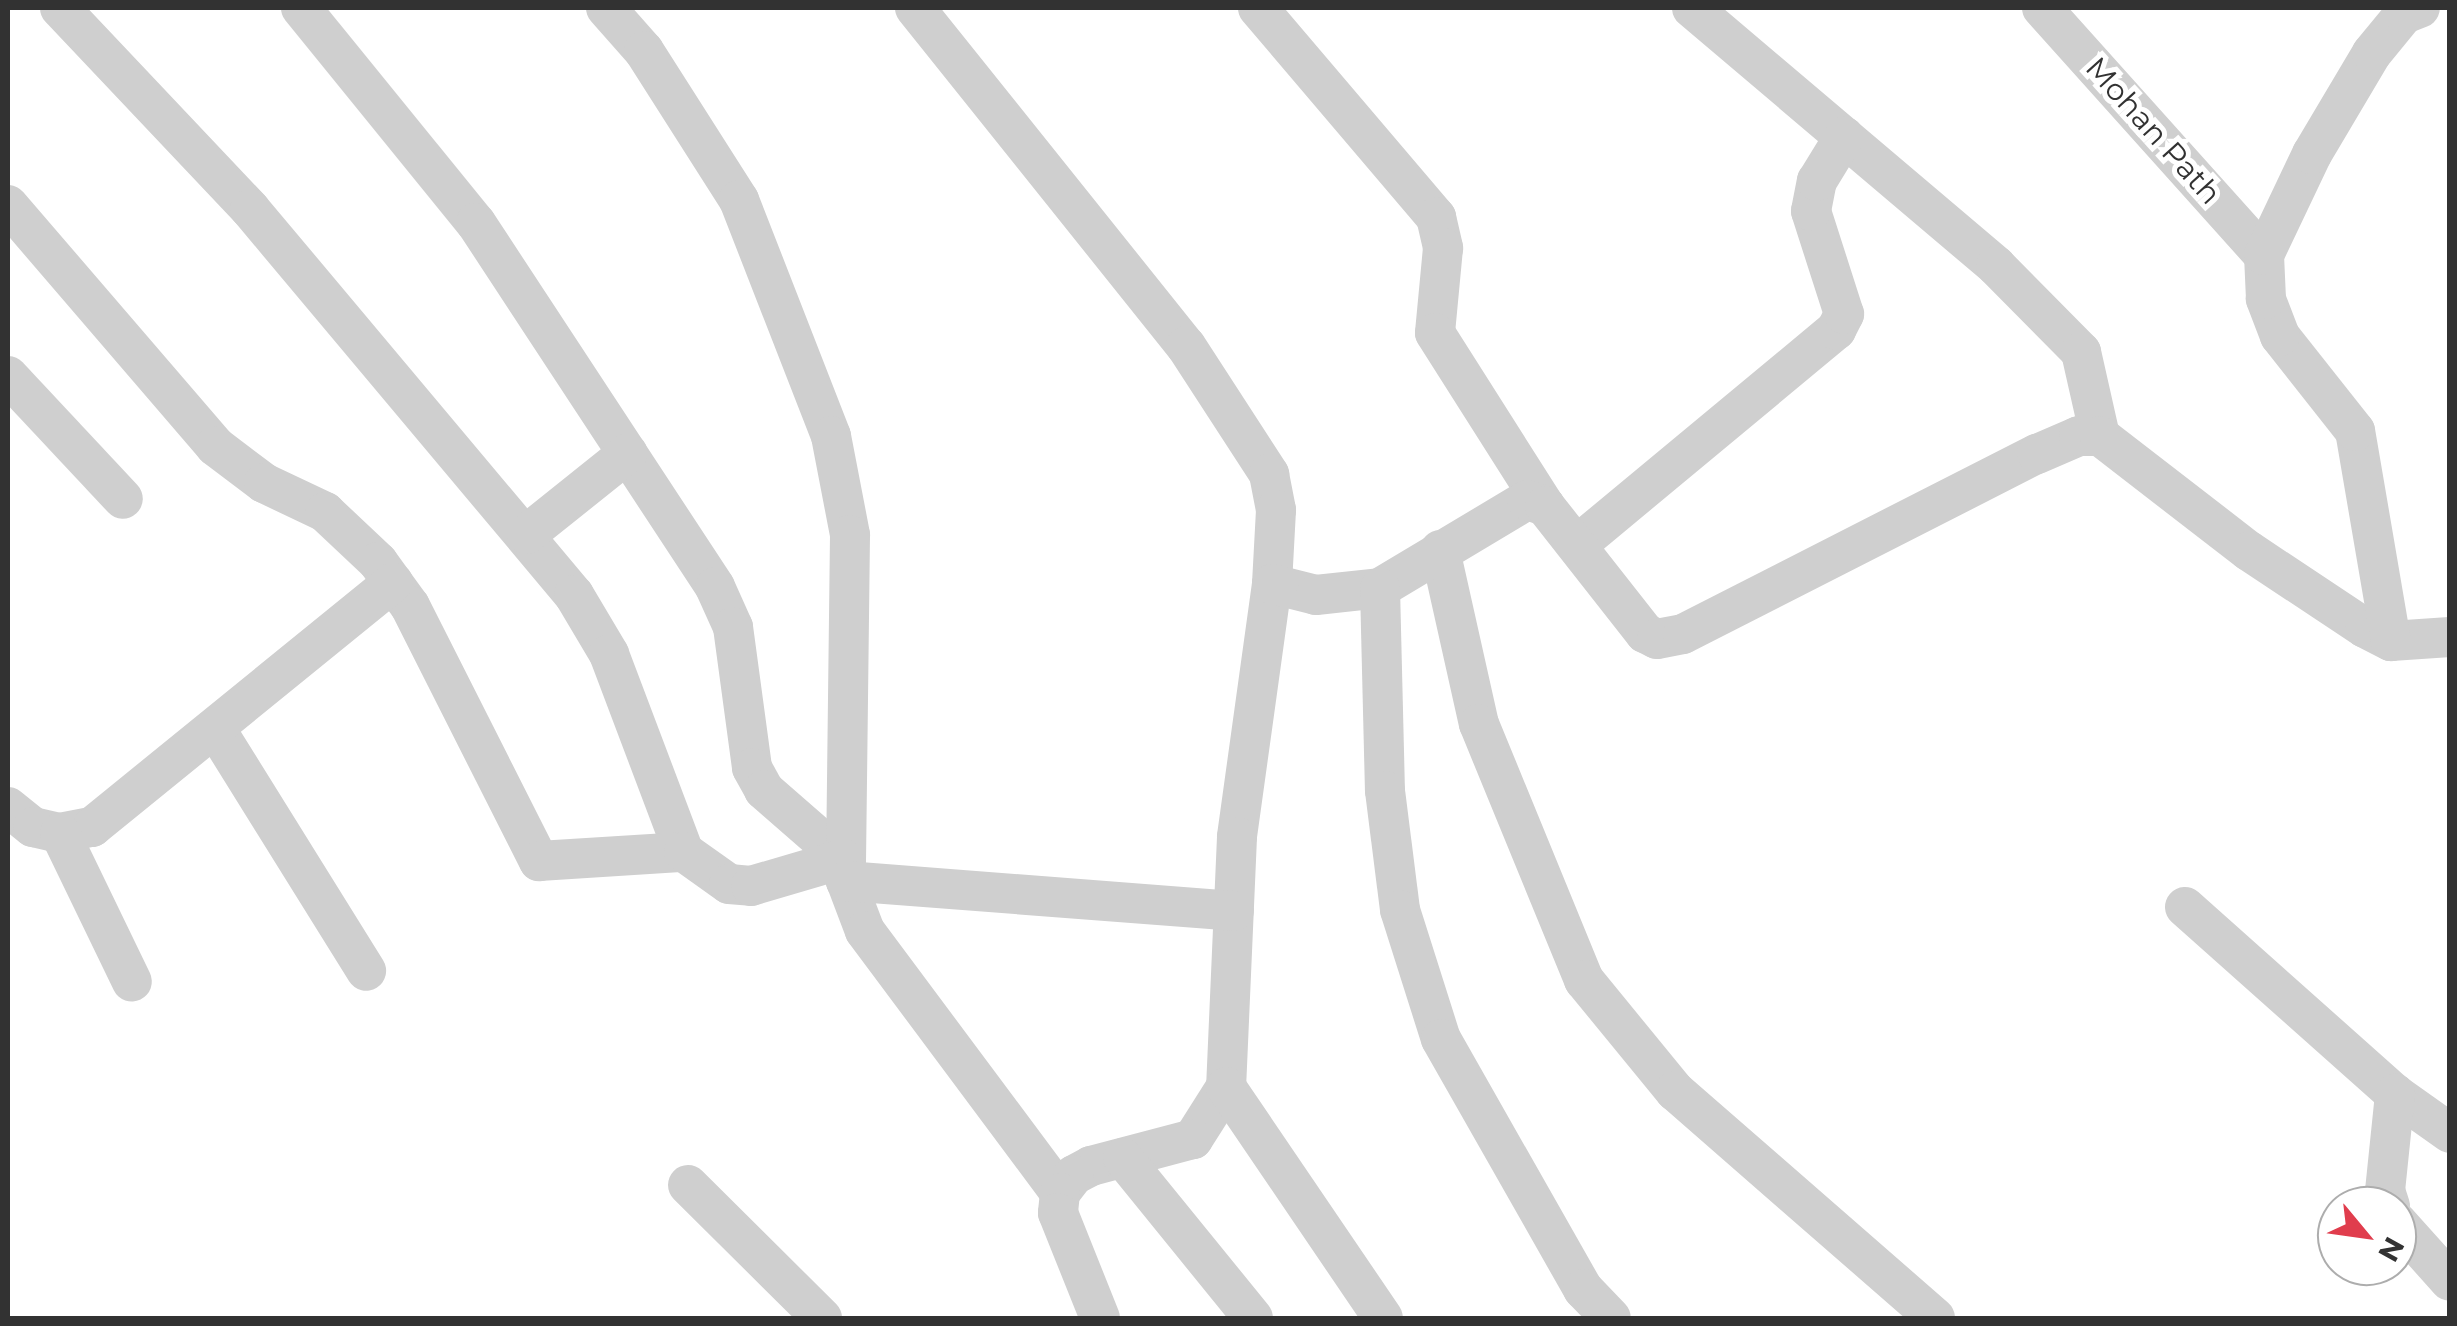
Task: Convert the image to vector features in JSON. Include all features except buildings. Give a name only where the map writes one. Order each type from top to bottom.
[{"type":"street","points":[[60,8],[250,209],[361,347],[527,534],[609,654],[684,852],[729,884],[751,886],[845,870],[1234,911]]},
{"type":"street","points":[[301,8],[476,222],[628,454],[733,626],[752,768],[764,790],[845,870]]},
{"type":"street","points":[[606,8],[644,51],[740,200],[830,436],[850,535],[845,870],[866,931],[1060,1193]]},
{"type":"street","points":[[915,8],[1050,168],[1246,432],[1270,474],[1276,510],[1272,584],[1237,837],[1226,1087],[1193,1139],[1074,1175],[1060,1193],[1058,1214],[1100,1318]]},
{"type":"street","points":[[1258,8],[1436,217],[1443,248],[1436,333],[1545,506],[1646,633],[1658,639],[1684,634],[2037,454],[2078,436],[2100,436],[2249,551],[2391,640],[2450,637]]},
{"type":"street","points":[[1692,8],[1996,266],[2081,352],[2100,436]]},
{"type":"street","name":"Mohan Path","points":[[2042,8],[2264,255]]},
{"type":"street","points":[[2391,640],[2355,431],[2280,336],[2266,299],[2264,255],[2312,154],[2372,53],[2408,10]]},
{"type":"street","points":[[1577,544],[1836,330],[1844,314],[1816,242],[1811,211],[1818,181],[1844,137]]},
{"type":"street","points":[[8,205],[215,446],[234,464],[325,512],[394,582],[539,860],[684,852]]},
{"type":"street","points":[[8,376],[124,499]]},
{"type":"street","points":[[527,534],[628,454]]},
{"type":"street","points":[[1272,584],[1316,595],[1380,588],[1508,508],[1528,500],[1545,506]]},
{"type":"street","points":[[1440,550],[1479,724],[1584,980],[1675,1090],[1935,1318]]},
{"type":"street","points":[[27,830],[92,827],[394,582]]},
{"type":"street","points":[[1380,588],[1385,791],[1400,910],[1441,1039],[1582,1289],[1611,1318]]},
{"type":"street","points":[[215,728],[366,970]]},
{"type":"street","points":[[27,830],[132,982]]},
{"type":"street","points":[[2185,907],[2396,1094],[2450,1133]]},
{"type":"street","points":[[1226,1087],[1382,1318]]},
{"type":"street","points":[[2386,1186],[2396,1094]]},
{"type":"street","points":[[1123,1158],[1253,1318]]},
{"type":"street","points":[[688,1185],[822,1318]]},
{"type":"street","points":[[2417,1244],[2450,1281]]}]
